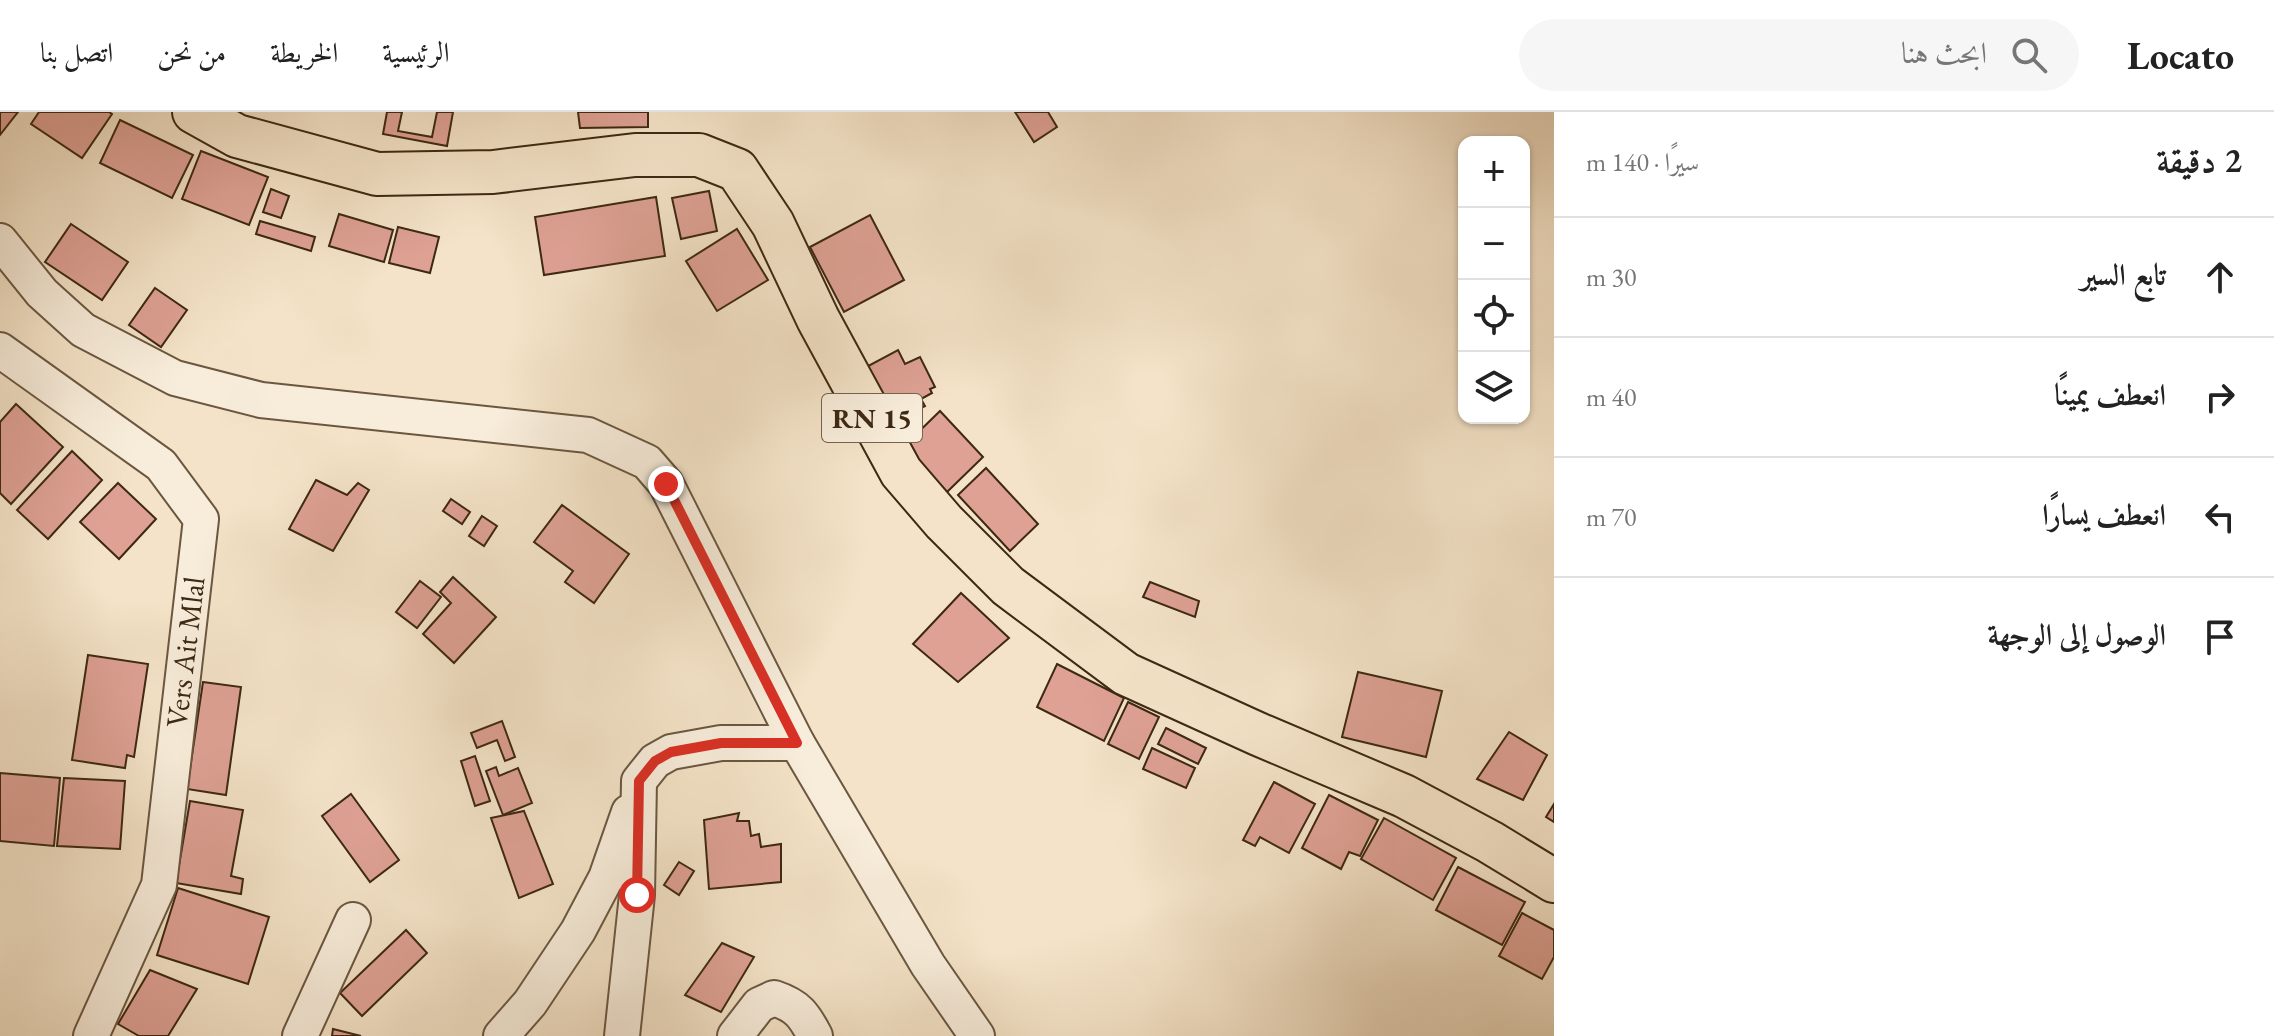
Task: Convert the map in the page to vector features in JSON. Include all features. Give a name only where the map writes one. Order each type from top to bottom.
[{"type":"main road","name":"RN 15","points":[[194,112],[237,136],[377,174],[493,172],[635,155],[699,155],[737,170],[773,224],[818,319],[901,472],[944,522],[1008,586],[1126,674],[1404,796],[1554,881]]},
{"type":"street","points":[[0,241],[42,293],[83,330],[175,378],[261,400],[588,435],[647,462],[666,484],[797,743],[928,965],[977,1036]]},
{"type":"street","name":"Vers Ait Mlal","points":[[0,350],[161,465],[201,519],[159,885],[91,1036]]},
{"type":"street","points":[[501,1036],[538,991],[578,931],[606,878],[639,781],[655,761],[671,752],[721,743],[797,743]]},
{"type":"street","points":[[622,1036],[637,895],[639,781]]},
{"type":"street","points":[[300,1036],[353,920]]},
{"type":"street","points":[[735,1036],[759,1005],[774,998],[792,1004],[806,1018],[815,1036]]},
{"type":"building","points":[[0,112],[18,112],[0,135]]},
{"type":"building","points":[[39,112],[112,114],[82,158],[31,124]]},
{"type":"building","points":[[387,112],[402,112],[398,131],[432,137],[437,112],[453,112],[447,146],[383,134]]},
{"type":"building","points":[[578,112],[648,112],[648,127],[580,128]]},
{"type":"building","points":[[1015,112],[1048,112],[1057,127],[1034,142]]},
{"type":"building","points":[[120,120],[193,155],[172,198],[100,163]]},
{"type":"building","points":[[201,151],[268,177],[249,225],[182,199]]},
{"type":"building","points":[[271,189],[289,196],[281,218],[263,212]]},
{"type":"building","points":[[709,191],[717,231],[681,239],[672,198]]},
{"type":"building","points":[[656,197],[665,256],[544,275],[535,217]]},
{"type":"building","points":[[339,214],[393,230],[384,262],[329,246]]},
{"type":"building","points":[[870,215],[904,280],[844,312],[810,247]]},
{"type":"building","points":[[260,221],[315,237],[311,251],[256,234]]},
{"type":"building","points":[[71,224],[128,262],[102,300],[45,262]]},
{"type":"building","points":[[398,227],[439,237],[430,273],[389,263]]},
{"type":"building","points":[[737,229],[768,280],[717,311],[686,261]]},
{"type":"building","points":[[155,288],[187,310],[161,347],[129,325]]},
{"type":"building","points":[[898,350],[905,364],[920,357],[935,387],[930,389],[932,393],[921,399],[925,406],[885,426],[857,372]]},
{"type":"building","points":[[16,404],[63,447],[11,504],[0,493],[0,422]]},
{"type":"building","points":[[940,411],[983,457],[947,492],[903,447]]},
{"type":"building","points":[[72,451],[102,480],[48,539],[17,510]]},
{"type":"building","points":[[986,468],[1038,524],[1010,551],[958,495]]},
{"type":"building","points":[[316,480],[347,495],[358,483],[369,490],[333,551],[289,529]]},
{"type":"building","points":[[118,483],[156,519],[119,559],[80,522]]},
{"type":"building","points":[[451,499],[470,512],[462,524],[443,511]]},
{"type":"building","points":[[562,505],[629,554],[594,603],[565,582],[573,571],[534,542]]},
{"type":"building","points":[[482,516],[497,526],[484,546],[469,536]]},
{"type":"building","points":[[453,577],[496,617],[454,663],[423,634],[451,603],[440,592]]},
{"type":"building","points":[[420,581],[441,597],[417,628],[396,612]]},
{"type":"building","points":[[1150,582],[1199,601],[1195,617],[1143,597]]},
{"type":"building","points":[[961,593],[1009,638],[958,682],[913,644]]},
{"type":"building","points":[[88,655],[148,664],[134,757],[127,755],[125,768],[72,760]]},
{"type":"building","points":[[1057,664],[1124,698],[1104,741],[1037,707]]},
{"type":"building","points":[[1358,672],[1442,691],[1426,757],[1342,737]]},
{"type":"building","points":[[203,682],[241,687],[226,795],[187,789]]},
{"type":"building","points":[[1128,702],[1159,717],[1139,759],[1108,744]]},
{"type":"building","points":[[502,721],[515,757],[505,761],[497,740],[477,748],[471,733]]},
{"type":"building","points":[[1166,728],[1206,748],[1198,764],[1158,744]]},
{"type":"building","points":[[1509,732],[1547,755],[1523,800],[1477,779]]},
{"type":"building","points":[[1152,748],[1195,768],[1186,788],[1143,769]]},
{"type":"building","points":[[475,756],[490,801],[475,806],[461,761]]},
{"type":"building","points":[[496,767],[499,776],[518,768],[532,803],[503,815],[486,771]]},
{"type":"building","points":[[0,773],[60,778],[54,846],[0,841]]},
{"type":"building","points":[[64,778],[125,781],[120,849],[57,846]]},
{"type":"building","points":[[1274,782],[1315,804],[1289,853],[1260,837],[1255,846],[1243,840]]},
{"type":"building","points":[[351,794],[399,860],[370,882],[322,816]]},
{"type":"building","points":[[1329,795],[1378,820],[1360,856],[1349,852],[1341,869],[1302,848]]},
{"type":"building","points":[[190,801],[243,810],[231,876],[243,879],[241,894],[176,883]]},
{"type":"building","points":[[1554,804],[1554,822],[1546,817]]},
{"type":"building","points":[[524,811],[553,884],[519,898],[491,818]]},
{"type":"building","points":[[739,813],[737,821],[749,821],[751,836],[759,834],[761,847],[781,844],[781,882],[709,889],[704,820]]},
{"type":"building","points":[[1384,818],[1456,858],[1433,900],[1361,859]]},
{"type":"building","points":[[679,862],[694,871],[679,895],[664,885]]},
{"type":"building","points":[[1458,867],[1525,902],[1502,945],[1436,910]]},
{"type":"building","points":[[178,888],[269,917],[248,984],[157,955]]},
{"type":"building","points":[[1522,913],[1554,930],[1554,957],[1542,979],[1499,956]]},
{"type":"building","points":[[406,930],[427,953],[362,1016],[340,993]]},
{"type":"building","points":[[722,943],[754,957],[721,1012],[685,995]]},
{"type":"building","points":[[150,970],[197,989],[168,1036],[139,1036],[118,1024]]},
{"type":"building","points":[[333,1029],[361,1036],[332,1036]]},
{"type":"route","points":[[637,895],[639,781],[655,761],[671,752],[721,743],[797,743],[666,484]]}]
